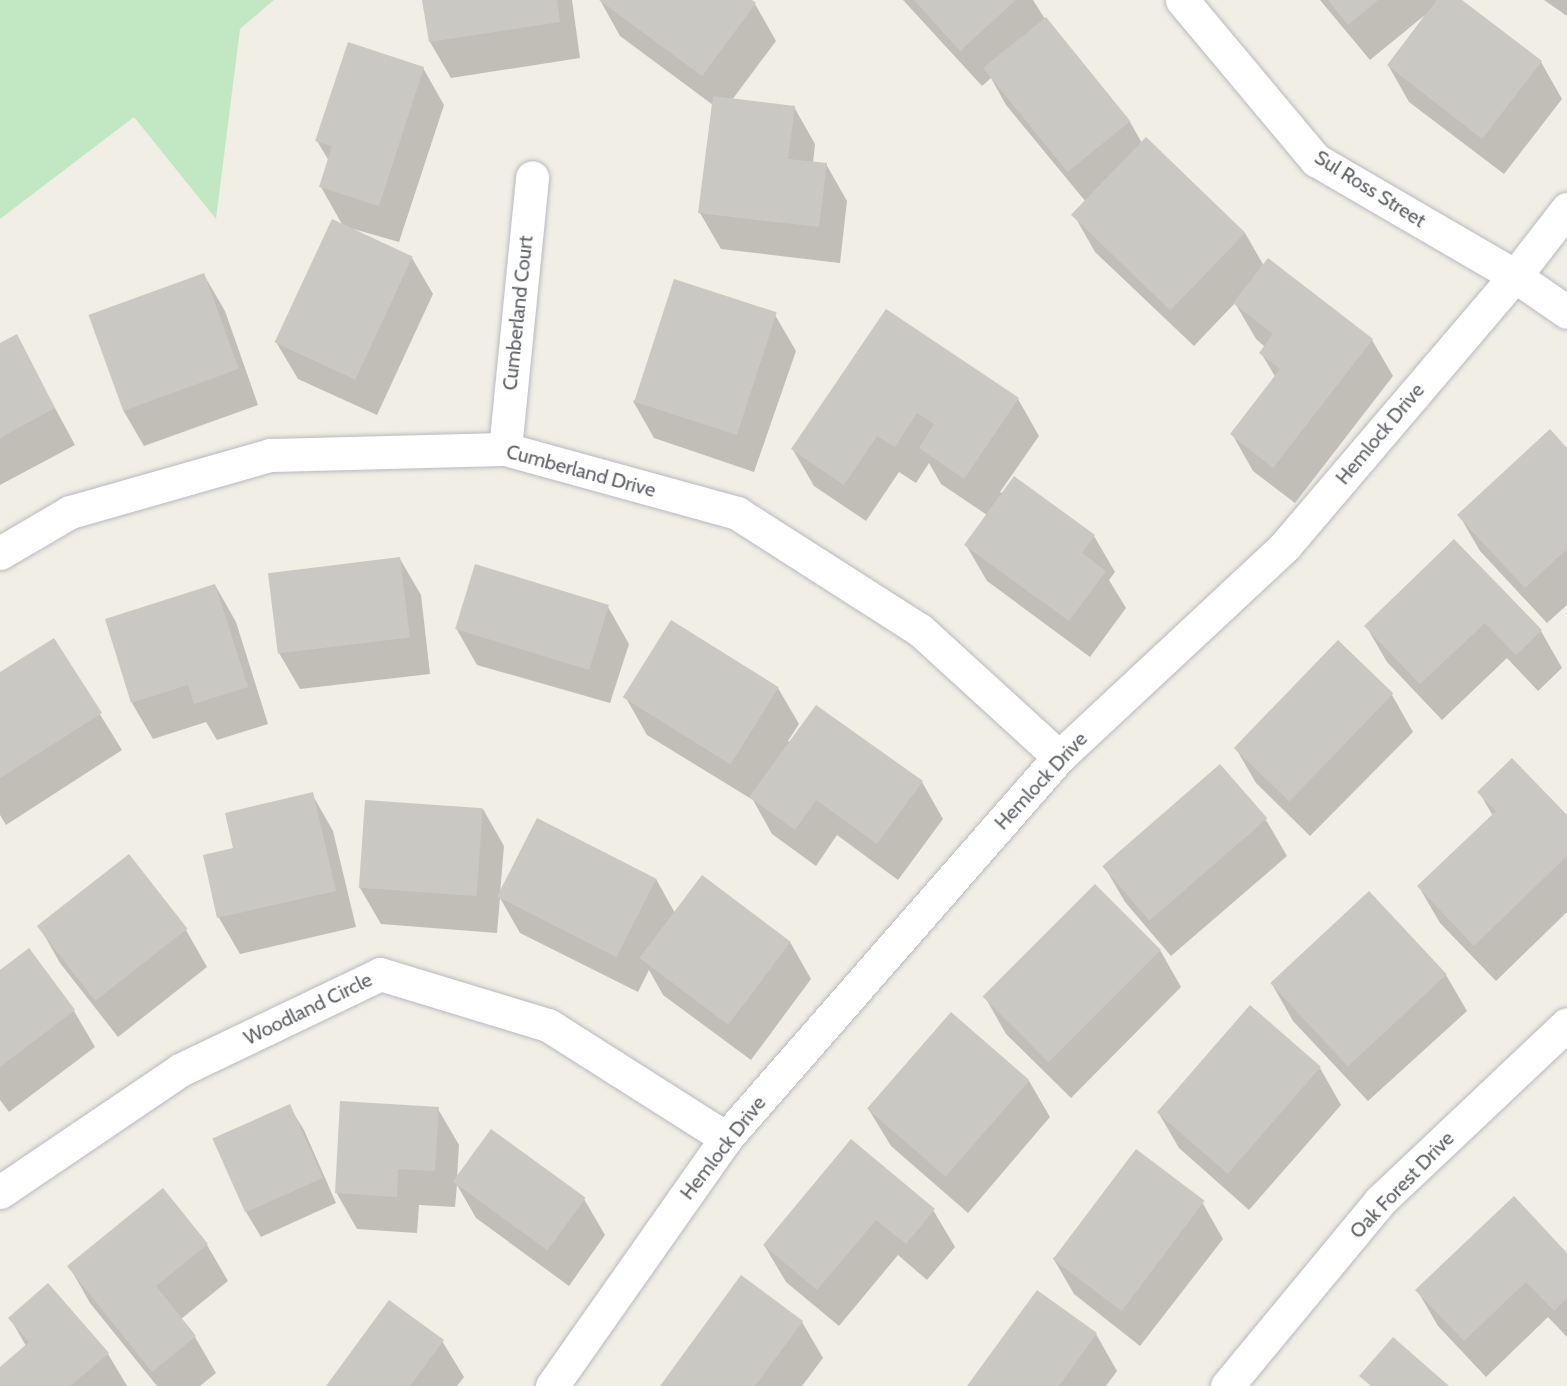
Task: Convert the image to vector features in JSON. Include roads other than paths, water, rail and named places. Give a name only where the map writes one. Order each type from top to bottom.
[{"type":"street","name":"Sul Ross Street","points":[[1182,0],[1316,160],[1515,276],[1567,312]]},
{"type":"street","name":"Cumberland Court","points":[[505,449],[532,177]]},
{"type":"street","name":"Hemlock Drive","points":[[552,1386],[726,1138],[1059,757],[1284,546],[1515,276],[1567,209]]},
{"type":"street","name":"Cumberland Drive","points":[[0,553],[70,513],[270,454],[505,449],[737,513],[920,630],[1059,757]]},
{"type":"street","name":"Woodland Circle","points":[[0,1192],[180,1070],[380,974],[548,1025],[726,1138]]},
{"type":"street","name":"Oak Forest Drive","points":[[1227,1386],[1380,1201],[1567,1024]]}]
